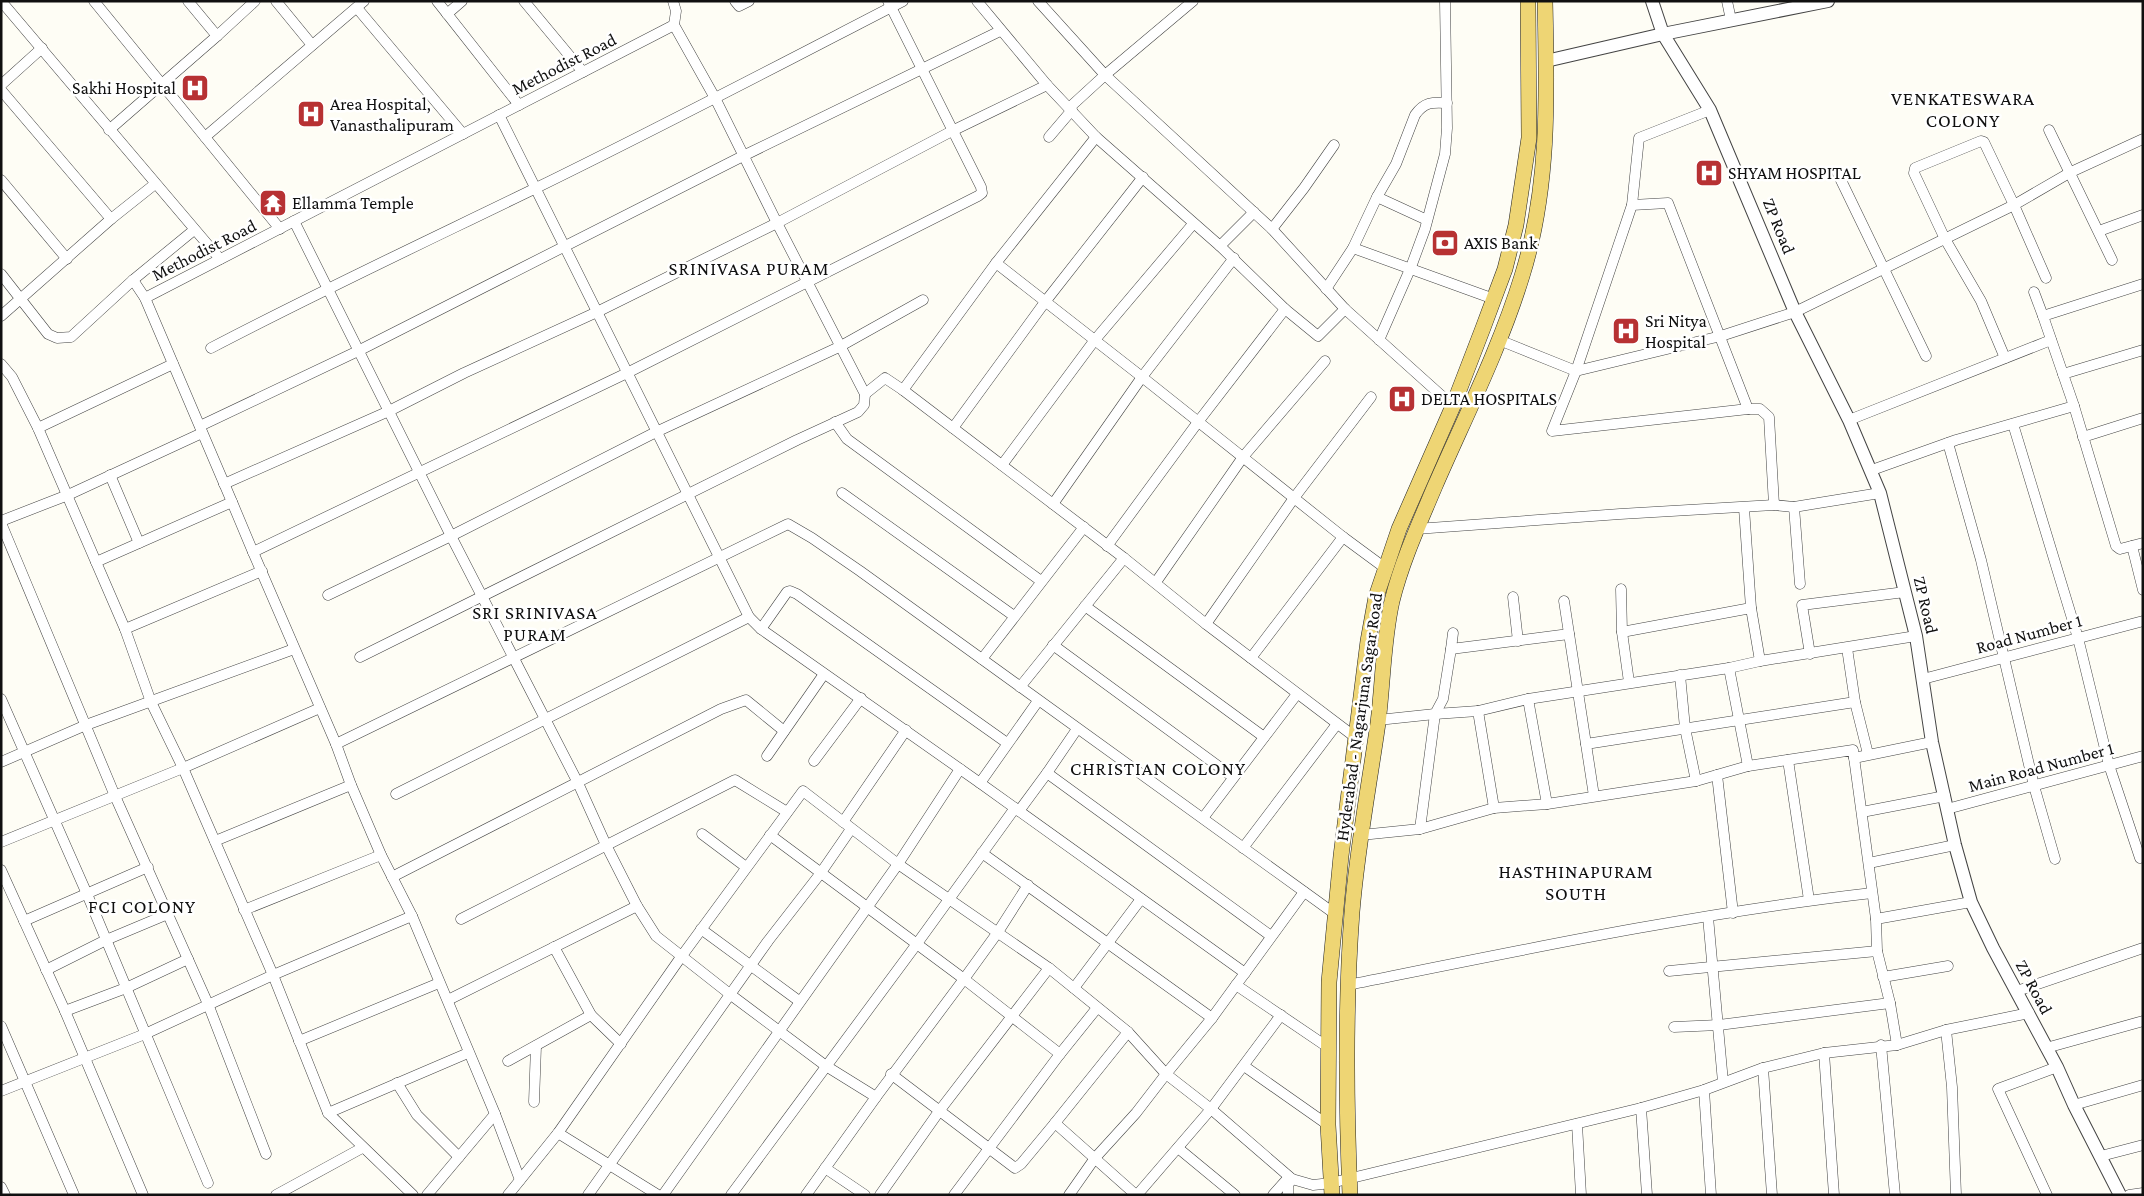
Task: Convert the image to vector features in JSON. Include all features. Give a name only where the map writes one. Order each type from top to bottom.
[{"type":"main road","name":"Hyderabad - Nagarjuna Sagar Road","points":[[1331,1189],[1328,1125],[1328,982],[1355,736],[1368,641],[1376,597],[1385,568],[1399,529],[1452,406],[1494,299],[1505,269],[1516,225],[1529,138],[1528,1]]},
{"type":"main road","name":"Hyderabad - Nagarjuna Sagar Road","points":[[1350,1195],[1348,985],[1352,911],[1392,603],[1416,529],[1499,340],[1522,274],[1542,181],[1547,116],[1545,1]]},
{"type":"street","points":[[1,1],[220,259]]},
{"type":"street","points":[[94,1],[280,229]]},
{"type":"street","points":[[188,1],[217,36]]},
{"type":"street","points":[[109,130],[256,1]]},
{"type":"street","points":[[276,1],[312,45]]},
{"type":"street","points":[[437,1],[519,105]]},
{"type":"street","points":[[448,14],[462,1]]},
{"type":"street","points":[[524,1],[583,72]]},
{"type":"street","points":[[360,657],[687,494],[858,412],[864,406],[865,394],[776,224],[715,98],[674,25],[676,11],[673,1]]},
{"type":"street","points":[[735,1],[738,6],[749,1]]},
{"type":"street","points":[[211,348],[328,287],[536,188],[715,98],[890,4],[903,1]]},
{"type":"street","points":[[977,1],[1000,31],[1047,85],[1096,136],[1193,224],[1234,258],[1285,309],[1318,336],[1345,309]]},
{"type":"street","points":[[1038,1],[1105,75],[1272,229],[1345,309],[1452,406]]},
{"type":"street","points":[[1049,137],[1070,109],[1105,75],[1193,1]]},
{"type":"street","points":[[1380,340],[1411,267],[1427,220],[1445,154],[1447,103],[1445,1]]},
{"type":"street","name":"ZP Road","points":[[1652,1],[1663,34],[1710,110],[1795,312],[1872,470],[1880,493],[1916,636],[1932,742],[1955,845],[1971,902],[1993,948],[2057,1067],[2074,1105],[2120,1195]]},
{"type":"street","points":[[1727,1],[1731,20]]},
{"type":"street","points":[[1546,61],[1791,5],[1828,1]]},
{"type":"street","points":[[253,552],[627,373],[982,193],[981,187],[890,4]]},
{"type":"street","points":[[205,137],[360,5],[464,134]]},
{"type":"street","name":"Methodist Road","points":[[520,1180],[448,1000],[439,983],[412,916],[381,855],[351,786],[336,744],[145,298],[674,25]]},
{"type":"street","points":[[266,1154],[208,1004],[115,796],[1,522],[68,495],[110,475],[743,156],[1000,31]]},
{"type":"street","points":[[1,84],[42,48]]},
{"type":"street","points":[[224,484],[389,411],[464,373],[598,312],[776,224],[952,131],[1047,85]]},
{"type":"street","points":[[1,90],[111,220]]},
{"type":"street","points":[[1326,289],[1354,248],[1377,197],[1396,164],[1415,115],[1428,102],[1447,103]]},
{"type":"street","points":[[1710,110],[1639,138],[1632,205],[1576,371],[1552,431],[1748,409],[1760,410],[1769,416],[1774,505]]},
{"type":"street","points":[[499,115],[749,617],[761,629],[861,698],[1140,899],[1245,972]]},
{"type":"street","points":[[2049,130],[2112,260]]},
{"type":"street","points":[[903,390],[996,263],[1096,136]]},
{"type":"street","points":[[1499,340],[1576,371],[1721,336],[1795,312],[2014,205],[2071,172],[2143,139]]},
{"type":"street","points":[[2005,358],[1981,301],[1945,239],[1914,173],[1915,168],[1918,165],[1981,141],[1986,144],[2046,278]]},
{"type":"street","points":[[1272,229],[1334,145]]},
{"type":"street","points":[[1838,174],[1926,356]]},
{"type":"street","points":[[953,428],[1045,302],[1143,177]]},
{"type":"street","points":[[1,180],[67,259]]},
{"type":"street","points":[[1,316],[155,184]]},
{"type":"street","points":[[1377,197],[1427,220]]},
{"type":"street","points":[[1632,205],[1668,204],[1748,409]]},
{"type":"street","points":[[1220,246],[1254,212]]},
{"type":"street","points":[[2099,231],[2143,215]]},
{"type":"street","points":[[294,221],[451,536],[546,719],[606,845],[637,906],[656,936],[826,1066],[876,1097]]},
{"type":"street","points":[[1002,466],[1094,341],[1193,224]]},
{"type":"street","points":[[1,274],[48,334],[57,338],[71,337],[133,280],[194,230]]},
{"type":"street","points":[[1354,248],[1411,267],[1494,299]]},
{"type":"street","points":[[1053,504],[1142,377],[1234,258]]},
{"type":"street","points":[[996,263],[1343,537],[1385,568]]},
{"type":"street","points":[[133,280],[145,298]]},
{"type":"street","points":[[2043,316],[2143,284]]},
{"type":"street","points":[[2034,292],[2064,374],[2116,546],[2120,548],[2143,543]]},
{"type":"street","points":[[328,595],[451,536],[656,432],[839,347],[923,300]]},
{"type":"street","points":[[1107,546],[1198,422],[1285,309]]},
{"type":"street","points":[[1849,420],[2051,340]]},
{"type":"street","points":[[2064,374],[2143,350]]},
{"type":"street","points":[[1156,582],[1243,457],[1325,361]]},
{"type":"street","points":[[1,364],[12,377],[38,428],[68,495],[125,629],[152,702],[183,768],[273,975],[328,1113],[409,1194]]},
{"type":"street","points":[[38,428],[173,364]]},
{"type":"street","points":[[865,394],[885,378],[903,390],[1156,582],[1206,624],[1336,724],[1355,736]]},
{"type":"street","points":[[1206,624],[1294,498],[1371,398]]},
{"type":"street","points":[[1872,470],[1948,443],[2074,406]]},
{"type":"street","points":[[2083,436],[2143,418]]},
{"type":"street","points":[[835,422],[847,439],[1041,580]]},
{"type":"street","points":[[2013,424],[2078,638],[2110,765],[2140,858]]},
{"type":"street","points":[[1948,443],[1981,560],[2034,786],[2055,859]]},
{"type":"street","points":[[110,475],[139,543]]},
{"type":"street","points":[[842,493],[1014,616]]},
{"type":"street","points":[[1416,529],[1774,505],[1794,507],[1880,493]]},
{"type":"street","points":[[96,562],[232,502]]},
{"type":"street","points":[[1794,507],[1800,584]]},
{"type":"street","points":[[1744,508],[1751,608],[1760,661]]},
{"type":"street","points":[[336,744],[788,524],[860,571],[1335,914]]},
{"type":"street","points":[[982,659],[1041,580],[1084,527]]},
{"type":"street","points":[[1251,658],[1343,537]]},
{"type":"street","points":[[2132,546],[2143,590]]},
{"type":"street","points":[[1020,687],[1124,558]]},
{"type":"street","points":[[125,629],[262,572]]},
{"type":"street","points":[[1621,589],[1622,632],[1629,682]]},
{"type":"street","points":[[761,629],[787,592],[790,591],[797,594],[1007,743]]},
{"type":"street","points":[[1810,654],[1802,605],[1905,592]]},
{"type":"street","points":[[1513,596],[1518,641]]},
{"type":"street","points":[[1564,601],[1594,796]]},
{"type":"street","points":[[1085,606],[1264,736]]},
{"type":"street","points":[[1622,632],[1751,608]]},
{"type":"street","points":[[396,794],[749,617]]},
{"type":"street","name":"Road Number 1","points":[[1923,679],[2143,621]]},
{"type":"street","points":[[1420,829],[1435,714],[1443,699],[1453,634]]},
{"type":"street","points":[[1451,649],[1569,634]]},
{"type":"street","points":[[1378,720],[1478,711],[1528,699],[1729,668],[1760,661],[1916,636]]},
{"type":"street","points":[[1053,645],[1233,777]]},
{"type":"street","points":[[1847,648],[1855,702],[1868,754]]},
{"type":"street","points":[[1,762],[86,725],[294,649]]},
{"type":"street","points":[[1729,668],[1748,766]]},
{"type":"street","points":[[767,756],[824,674]]},
{"type":"street","points":[[1680,675],[1685,728],[1696,781]]},
{"type":"street","points":[[1203,818],[1297,694]]},
{"type":"street","points":[[814,761],[861,698]]},
{"type":"street","points":[[1,699],[87,894],[208,1183]]},
{"type":"street","points":[[1528,699],[1546,804]]},
{"type":"street","points":[[392,877],[578,784],[721,709],[746,700],[784,731]]},
{"type":"street","points":[[980,783],[1038,701]]},
{"type":"street","points":[[1586,744],[1855,702]]},
{"type":"street","points":[[1,842],[183,768],[320,708]]},
{"type":"street","points":[[1478,711],[1494,808]]},
{"type":"street","points":[[1244,848],[1336,724]]},
{"type":"street","points":[[731,1195],[982,853],[1047,773],[1077,729]]},
{"type":"street","points":[[843,822],[906,730]]},
{"type":"street","points":[[1854,758],[1932,742]]},
{"type":"street","points":[[1361,835],[1420,829],[1494,808],[1546,804],[1696,781],[1748,766],[1853,750],[1876,919],[1877,951],[1890,1003],[1897,1045]]},
{"type":"street","name":"Main Road Number 1","points":[[1862,812],[1946,803],[2034,786],[2143,756]]},
{"type":"street","points":[[1788,760],[1809,900]]},
{"type":"street","points":[[663,1195],[778,1030],[898,864],[960,769]]},
{"type":"street","points":[[1047,773],[1271,936]]},
{"type":"street","points":[[1717,775],[1733,913]]},
{"type":"street","points":[[461,919],[735,780],[787,812]]},
{"type":"street","points":[[215,841],[351,786]]},
{"type":"street","points":[[508,1195],[558,1133],[701,929],[803,790],[898,864],[1050,968],[1128,1032],[1166,1074],[1211,1109],[1291,1178],[1331,1189],[1349,1178],[1641,1108],[1704,1090],[1763,1068],[1824,1052],[1897,1045],[1946,1030],[2028,1013]]},
{"type":"street","points":[[588,1195],[851,829]]},
{"type":"street","points":[[702,834],[746,867]]},
{"type":"street","points":[[770,835],[1012,1015],[1060,1054]]},
{"type":"street","points":[[1869,863],[1955,845]]},
{"type":"street","points":[[982,853],[1212,1018]]},
{"type":"street","points":[[244,910],[381,855]]},
{"type":"street","points":[[24,921],[148,867]]},
{"type":"street","points":[[1,870],[65,1011],[143,1195]]},
{"type":"street","points":[[806,1195],[891,1074],[998,932],[1028,885]]},
{"type":"street","points":[[1069,1195],[1095,1158],[1136,1113],[1212,1018],[1304,892]]},
{"type":"street","points":[[1348,985],[1588,937],[1809,900],[1872,893]]},
{"type":"street","points":[[1074,988],[1140,899]]},
{"type":"street","points":[[1876,919],[1971,902]]},
{"type":"street","points":[[448,1000],[637,906]]},
{"type":"street","points":[[46,970],[106,940],[168,914]]},
{"type":"street","points":[[1,1092],[145,1034],[273,975],[412,916]]},
{"type":"street","points":[[1708,917],[1723,1082]]},
{"type":"street","points":[[701,929],[799,1001]]},
{"type":"street","points":[[554,947],[591,1015],[620,1044]]},
{"type":"street","points":[[2017,991],[2143,948]]},
{"type":"street","points":[[1669,971],[1877,951]]},
{"type":"street","points":[[65,1011],[126,988],[188,959]]},
{"type":"street","points":[[1883,978],[1948,966]]},
{"type":"street","points":[[880,1195],[940,1110],[1050,968]]},
{"type":"street","points":[[299,1041],[439,983]]},
{"type":"street","points":[[1236,985],[1329,1048]]},
{"type":"street","points":[[1674,1026],[1719,1025],[1890,1003]]},
{"type":"street","points":[[958,1193],[989,1147],[1097,1008]]},
{"type":"street","points":[[508,1061],[591,1015]]},
{"type":"street","points":[[1055,1123],[1136,1195],[1211,1109],[1282,1015]]},
{"type":"street","points":[[2046,1048],[2143,1021]]},
{"type":"street","points":[[1,1026],[74,1195]]},
{"type":"street","points":[[1946,1030],[1953,1096],[1956,1195]]},
{"type":"street","points":[[891,1074],[989,1147],[1011,1166],[1018,1167],[1128,1032]]},
{"type":"street","points":[[1882,1045],[1894,1195]]},
{"type":"street","points":[[534,1102],[536,1046]]},
{"type":"street","points":[[1824,1052],[1834,1195]]},
{"type":"street","points":[[328,1113],[468,1053]]},
{"type":"street","points":[[1244,1066],[1328,1125]]},
{"type":"street","points":[[2047,1195],[1998,1089],[2057,1067]]},
{"type":"street","points":[[1763,1068],[1772,1195]]},
{"type":"street","points":[[398,1083],[417,1115],[459,1157]]},
{"type":"street","points":[[2074,1105],[2143,1085]]},
{"type":"street","points":[[1704,1090],[1710,1195]]},
{"type":"street","points":[[1641,1108],[1647,1195]]},
{"type":"street","points":[[427,1195],[495,1114]]},
{"type":"street","points":[[1577,1124],[1581,1195]]},
{"type":"street","points":[[558,1133],[611,1164],[658,1195]]},
{"type":"street","points":[[2101,1156],[2143,1145]]},
{"type":"street","points":[[276,1195],[362,1148]]},
{"type":"street","points":[[1178,1148],[1235,1195]]},
{"type":"street","points":[[824,1168],[865,1195]]},
{"type":"street","points":[[1273,1195],[1291,1178]]},
{"type":"street","points":[[1288,1195],[1288,1185],[1291,1178]]},
{"type":"street","points":[[1,1187],[5,1195]]},
{"type":"street","points":[[2129,1195],[2143,1193]]},
{"type":"place","name":"Sakhi Hospital","points":[[195,88]]},
{"type":"place","name":"Area Hospital, Vanasthalipuram","points":[[311,114]]},
{"type":"place","name":"SHYAM HOSPITAL","points":[[1709,173]]},
{"type":"place","name":"Ellamma Temple","points":[[273,203]]},
{"type":"place","name":"AXIS Bank","points":[[1445,243]]},
{"type":"place","name":"Sri Nitya Hospital","points":[[1626,331]]},
{"type":"place","name":"DELTA HOSPITALS","points":[[1402,399]]},
{"type":"district","name":"VENKATESWARA COLONY","points":[[1963,109]]},
{"type":"district","name":"SRINIVASA PURAM","points":[[749,268]]},
{"type":"district","name":"SRI SRINIVASA PURAM","points":[[535,623]]},
{"type":"district","name":"CHRISTIAN COLONY","points":[[1158,768]]},
{"type":"district","name":"HASTHINAPURAM SOUTH","points":[[1576,882]]},
{"type":"district","name":"FCI COLONY","points":[[142,906]]}]
